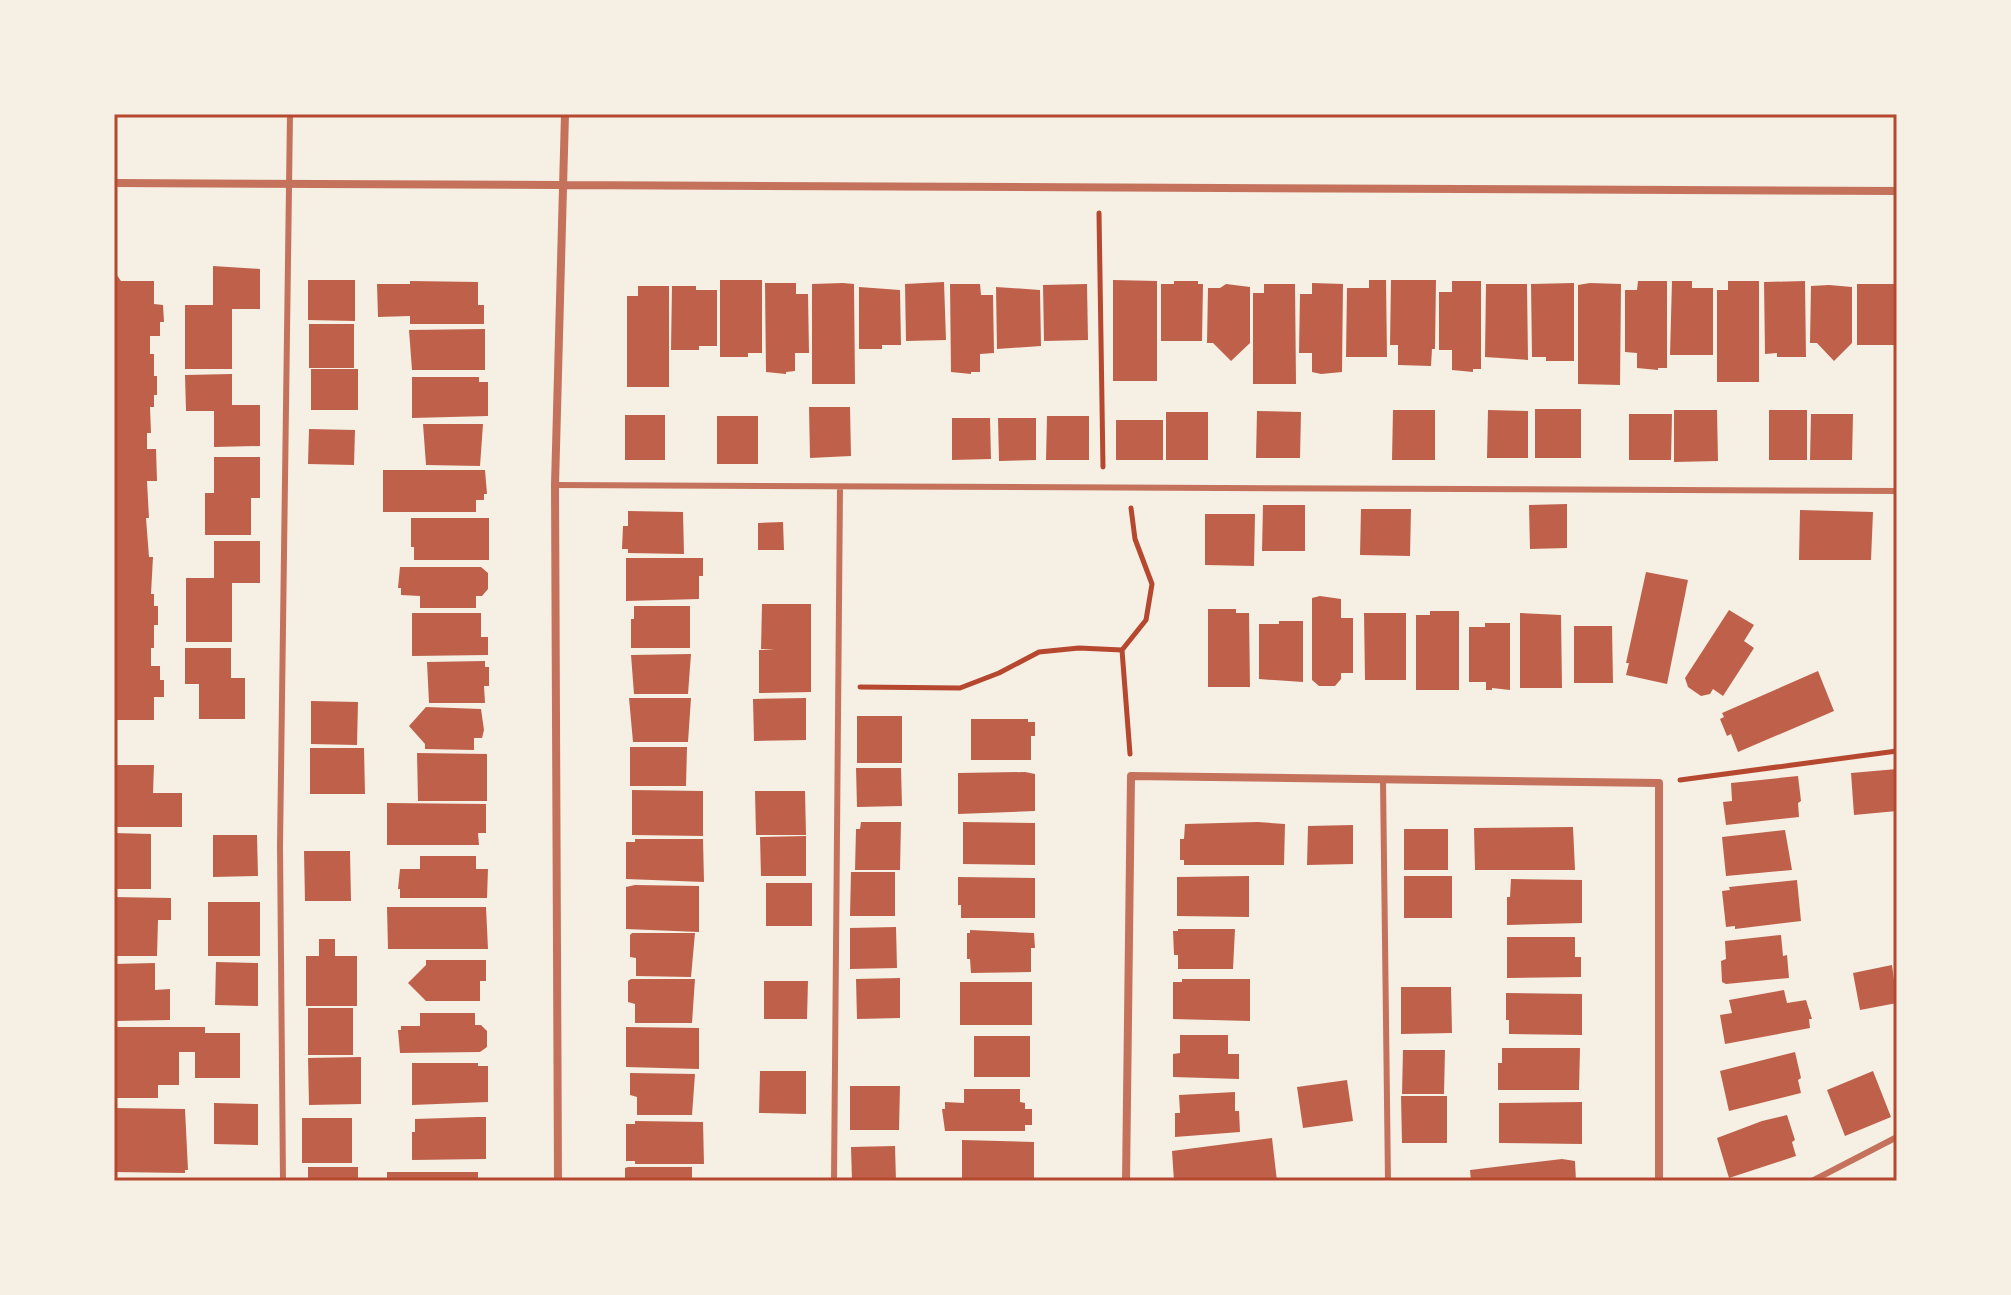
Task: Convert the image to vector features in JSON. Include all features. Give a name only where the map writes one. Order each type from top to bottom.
[{"type":"street","points":[[558,1181],[555,485],[565,114]]},
{"type":"street","points":[[114,183],[1897,191]]},
{"type":"street","points":[[1126,1181],[1131,776],[1659,783],[1659,1181]]},
{"type":"lane","points":[[283,1181],[280,846],[290,114]]},
{"type":"lane","points":[[555,485],[1897,491]]},
{"type":"lane","points":[[834,1181],[840,487]]},
{"type":"lane","points":[[1383,780],[1388,1181]]},
{"type":"lane","points":[[1812,1181],[1897,1137]]},
{"type":"path","points":[[1098,188],[1103,487]]},
{"type":"path","points":[[1128,487],[1135,539],[1152,584],[1146,620],[1122,650],[1131,776]]},
{"type":"path","points":[[838,686],[960,688],[999,673],[1039,652],[1079,648],[1122,650]]},
{"type":"path","points":[[1659,783],[1897,751]]},
{"type":"building","points":[[213,266],[260,269],[260,309],[232,309],[232,369],[185,369],[185,305],[213,305]]},
{"type":"building","points":[[114,271],[121,281],[154,281],[154,304],[163,305],[164,322],[160,322],[160,336],[150,336],[157,395],[154,395],[154,407],[150,407],[151,433],[147,433],[147,449],[156,449],[157,481],[147,481],[149,557],[153,557],[151,594],[154,594],[154,606],[158,606],[151,666],[160,666],[160,680],[164,680],[164,697],[154,697],[154,720],[114,720]]},
{"type":"building","points":[[308,280],[355,280],[355,321],[308,320]]},
{"type":"building","points":[[720,280],[762,280],[762,353],[748,353],[748,357],[720,357]]},
{"type":"building","points":[[1113,280],[1157,281],[1157,381],[1113,381]]},
{"type":"building","points":[[1369,280],[1386,280],[1387,357],[1346,357],[1347,288],[1369,288]]},
{"type":"building","points":[[1391,280],[1436,280],[1435,349],[1432,349],[1431,366],[1398,365],[1398,345],[1390,345]]},
{"type":"building","points":[[410,281],[478,282],[478,305],[484,305],[484,324],[410,324],[410,316],[378,317],[377,284],[410,284]]},
{"type":"building","points":[[1174,281],[1198,281],[1198,284],[1203,284],[1202,341],[1161,341],[1161,284],[1174,284]]},
{"type":"building","points":[[1452,281],[1481,281],[1481,369],[1473,369],[1473,372],[1452,370],[1452,350],[1439,350],[1439,292],[1452,292]]},
{"type":"building","points":[[1638,281],[1667,281],[1667,368],[1637,368],[1637,353],[1625,352],[1625,290],[1637,290]]},
{"type":"building","points":[[1672,281],[1692,281],[1692,288],[1713,288],[1713,355],[1670,355]]},
{"type":"building","points":[[1728,281],[1759,281],[1759,382],[1717,382],[1717,290],[1728,290]]},
{"type":"building","points":[[1805,281],[1806,357],[1765,354],[1764,282]]},
{"type":"building","points":[[944,282],[946,340],[906,341],[905,284]]},
{"type":"building","points":[[765,283],[796,283],[796,294],[808,294],[809,353],[795,353],[795,371],[786,374],[766,372]]},
{"type":"building","points":[[1312,283],[1343,284],[1342,372],[1312,372],[1312,353],[1299,353],[1300,294],[1312,294]]},
{"type":"building","points":[[1574,283],[1574,361],[1546,361],[1546,357],[1532,357],[1531,284]]},
{"type":"building","points":[[812,284],[854,284],[855,384],[812,384]]},
{"type":"building","points":[[950,284],[980,284],[981,295],[993,295],[994,353],[980,354],[980,372],[951,372]]},
{"type":"building","points":[[1087,284],[1088,340],[1044,341],[1043,285]]},
{"type":"building","points":[[1226,284],[1250,287],[1250,343],[1231,361],[1213,343],[1207,343],[1208,288],[1220,288]]},
{"type":"building","points":[[1264,284],[1295,284],[1296,384],[1253,384],[1253,293],[1264,293]]},
{"type":"building","points":[[1486,284],[1527,284],[1528,360],[1485,357]]},
{"type":"building","points":[[1621,284],[1620,385],[1578,384],[1578,285]]},
{"type":"building","points":[[1857,284],[1897,284],[1897,345],[1857,345]]},
{"type":"building","points":[[638,286],[669,286],[669,387],[627,387],[627,296],[638,296]]},
{"type":"building","points":[[672,286],[717,290],[717,346],[699,346],[699,350],[671,350]]},
{"type":"building","points":[[1811,286],[1852,287],[1852,343],[1834,361],[1817,343],[1810,343]]},
{"type":"building","points":[[859,287],[900,290],[901,345],[859,349]]},
{"type":"building","points":[[996,287],[1040,290],[1041,346],[997,349]]},
{"type":"building","points":[[309,324],[354,324],[354,368],[309,368]]},
{"type":"building","points":[[485,329],[485,370],[412,370],[409,330]]},
{"type":"building","points":[[311,369],[358,369],[358,410],[311,410]]},
{"type":"building","points":[[232,374],[232,405],[260,405],[260,446],[214,447],[214,411],[186,411],[185,375]]},
{"type":"building","points":[[412,377],[479,377],[479,382],[488,382],[488,416],[412,418]]},
{"type":"building","points":[[809,407],[850,407],[851,456],[810,458]]},
{"type":"building","points":[[1535,409],[1581,409],[1581,458],[1535,458]]},
{"type":"building","points":[[1393,410],[1435,410],[1435,460],[1392,460]]},
{"type":"building","points":[[1488,410],[1528,411],[1528,458],[1487,458]]},
{"type":"building","points":[[1674,410],[1717,410],[1718,461],[1674,462]]},
{"type":"building","points":[[1769,410],[1807,410],[1807,460],[1769,460]]},
{"type":"building","points":[[1257,411],[1301,412],[1300,458],[1256,458]]},
{"type":"building","points":[[1166,412],[1208,412],[1208,460],[1166,460]]},
{"type":"building","points":[[1629,414],[1672,414],[1671,460],[1629,460]]},
{"type":"building","points":[[1811,414],[1853,414],[1852,460],[1810,460]]},
{"type":"building","points":[[625,415],[665,415],[665,460],[625,460]]},
{"type":"building","points":[[717,416],[758,416],[758,464],[717,464]]},
{"type":"building","points":[[1047,416],[1089,416],[1089,460],[1046,460]]},
{"type":"building","points":[[952,418],[990,418],[991,459],[952,460]]},
{"type":"building","points":[[998,418],[1036,418],[1036,460],[999,461]]},
{"type":"building","points":[[1116,420],[1163,420],[1163,460],[1116,460]]},
{"type":"building","points":[[423,424],[483,424],[480,466],[426,465]]},
{"type":"building","points":[[309,429],[355,430],[354,465],[308,464]]},
{"type":"building","points":[[214,457],[260,457],[260,498],[251,498],[251,535],[205,535],[205,493],[214,493]]},
{"type":"building","points":[[383,470],[485,470],[487,494],[484,494],[484,500],[476,500],[476,512],[383,512]]},
{"type":"building","points":[[1567,504],[1567,548],[1530,549],[1529,505]]},
{"type":"building","points":[[1263,505],[1305,505],[1305,551],[1262,551]]},
{"type":"building","points":[[1361,509],[1411,509],[1410,556],[1360,555]]},
{"type":"building","points":[[1800,510],[1873,512],[1871,560],[1799,560]]},
{"type":"building","points":[[628,511],[683,512],[684,554],[628,553],[628,549],[622,549],[623,526],[628,526]]},
{"type":"building","points":[[1205,514],[1255,514],[1254,566],[1205,565]]},
{"type":"building","points":[[411,518],[489,518],[489,560],[414,560]]},
{"type":"building","points":[[783,522],[784,550],[758,550],[758,523]]},
{"type":"building","points":[[214,541],[260,541],[260,583],[232,583],[232,642],[186,642],[186,578],[214,578]]},
{"type":"building","points":[[626,558],[703,558],[699,599],[626,601]]},
{"type":"building","points":[[400,567],[481,567],[488,573],[488,589],[482,596],[476,596],[476,608],[420,608],[420,596],[401,595],[401,588],[398,588]]},
{"type":"building","points":[[1646,572],[1688,580],[1667,684],[1626,675]]},
{"type":"building","points":[[1312,598],[1341,599],[1341,618],[1353,618],[1353,673],[1341,673],[1341,679],[1335,686],[1319,686],[1312,680]]},
{"type":"building","points":[[762,604],[811,604],[811,692],[759,693],[759,650],[775,650],[761,649]]},
{"type":"building","points":[[634,606],[690,606],[690,648],[631,648]]},
{"type":"building","points":[[1208,609],[1236,609],[1236,613],[1249,613],[1250,687],[1208,687]]},
{"type":"building","points":[[1729,610],[1754,625],[1744,641],[1754,648],[1723,696],[1713,689],[1710,694],[1701,696],[1688,687],[1685,678]]},
{"type":"building","points":[[1430,611],[1459,611],[1459,690],[1416,690],[1416,615],[1430,615]]},
{"type":"building","points":[[412,613],[481,613],[481,637],[488,637],[488,655],[412,656]]},
{"type":"building","points":[[1364,613],[1406,613],[1406,680],[1365,680]]},
{"type":"building","points":[[1520,613],[1561,615],[1562,688],[1520,688]]},
{"type":"building","points":[[1279,621],[1303,621],[1303,682],[1259,679],[1259,624],[1279,624]]},
{"type":"building","points":[[1485,623],[1510,623],[1510,690],[1486,690],[1486,682],[1469,682],[1469,627],[1485,627]]},
{"type":"building","points":[[1574,626],[1612,626],[1613,683],[1574,683]]},
{"type":"building","points":[[185,648],[231,648],[231,678],[245,678],[245,719],[199,719],[199,684],[185,684]]},
{"type":"building","points":[[691,654],[688,694],[634,694],[631,655]]},
{"type":"building","points":[[485,661],[485,667],[489,667],[489,686],[484,686],[485,703],[429,703],[427,662]]},
{"type":"building","points":[[1818,671],[1834,711],[1738,752],[1731,734],[1727,736],[1720,719],[1724,717],[1722,713]]},
{"type":"building","points":[[629,698],[691,698],[688,742],[633,742]]},
{"type":"building","points":[[806,698],[806,740],[754,741],[753,699]]},
{"type":"building","points":[[311,701],[358,702],[357,745],[311,744]]},
{"type":"building","points":[[426,707],[481,709],[484,730],[482,738],[474,738],[474,750],[425,749],[425,744],[409,726]]},
{"type":"building","points":[[857,716],[902,716],[902,763],[857,763]]},
{"type":"building","points":[[971,719],[1028,719],[1028,722],[1035,722],[1035,736],[1031,736],[1031,760],[971,760]]},
{"type":"building","points":[[630,747],[687,747],[686,786],[630,786]]},
{"type":"building","points":[[310,748],[364,748],[365,794],[310,794]]},
{"type":"building","points":[[417,753],[487,754],[487,801],[418,801]]},
{"type":"building","points":[[114,765],[154,765],[153,793],[182,793],[182,827],[114,827]]},
{"type":"building","points":[[856,768],[901,768],[902,806],[857,807]]},
{"type":"building","points":[[1897,769],[1897,811],[1854,815],[1851,773]]},
{"type":"building","points":[[958,773],[1035,774],[1035,811],[958,814]]},
{"type":"building","points":[[1798,776],[1799,817],[1726,825],[1723,802],[1732,801],[1731,783]]},
{"type":"building","points":[[632,790],[703,791],[703,836],[632,835]]},
{"type":"building","points":[[755,791],[805,791],[806,835],[756,835]]},
{"type":"building","points":[[387,803],[486,804],[486,833],[478,833],[479,845],[387,845]]},
{"type":"building","points":[[861,822],[901,822],[900,870],[855,870],[856,829],[860,829]]},
{"type":"building","points":[[963,822],[1035,823],[1035,865],[963,864]]},
{"type":"building","points":[[1185,824],[1285,824],[1284,865],[1184,865],[1184,860],[1180,860],[1180,839],[1184,839]]},
{"type":"building","points":[[1353,825],[1353,864],[1307,865],[1308,826]]},
{"type":"building","points":[[1573,827],[1575,870],[1475,870],[1474,828]]},
{"type":"building","points":[[1404,829],[1448,829],[1448,870],[1404,870]]},
{"type":"building","points":[[1785,830],[1792,870],[1726,876],[1722,837]]},
{"type":"building","points":[[114,833],[151,834],[151,889],[114,889]]},
{"type":"building","points":[[213,835],[257,835],[258,876],[213,877]]},
{"type":"building","points":[[806,836],[806,876],[761,876],[760,837]]},
{"type":"building","points":[[635,839],[703,839],[704,882],[626,879],[626,842],[635,842]]},
{"type":"building","points":[[304,851],[350,851],[351,901],[305,901]]},
{"type":"building","points":[[420,856],[476,856],[476,869],[488,869],[487,898],[400,898],[400,869],[420,869]]},
{"type":"building","points":[[851,872],[895,872],[895,916],[850,916]]},
{"type":"building","points":[[1249,876],[1249,917],[1177,916],[1177,877]]},
{"type":"building","points":[[1404,876],[1452,876],[1452,918],[1404,918]]},
{"type":"building","points":[[958,877],[1035,878],[1035,918],[961,918]]},
{"type":"building","points":[[1511,879],[1582,880],[1582,923],[1507,925],[1507,897],[1510,897]]},
{"type":"building","points":[[1797,880],[1801,921],[1735,929],[1735,926],[1726,927],[1722,891],[1730,890],[1729,887]]},
{"type":"building","points":[[766,883],[812,883],[812,926],[766,926]]},
{"type":"building","points":[[699,886],[699,932],[626,929],[626,887]]},
{"type":"building","points":[[114,897],[171,898],[171,920],[158,920],[157,956],[114,956]]},
{"type":"building","points":[[208,902],[260,902],[260,956],[208,956]]},
{"type":"building","points":[[387,907],[486,907],[488,949],[388,949]]},
{"type":"building","points":[[896,927],[897,968],[850,969],[850,928]]},
{"type":"building","points":[[1235,929],[1233,969],[1178,969],[1173,931]]},
{"type":"building","points":[[970,930],[1034,933],[1031,972],[971,973],[970,959],[967,959],[967,933]]},
{"type":"building","points":[[632,933],[695,933],[691,977],[636,976],[636,958],[630,957]]},
{"type":"building","points":[[1781,935],[1789,978],[1722,982],[1721,961],[1726,959],[1725,941]]},
{"type":"building","points":[[1507,937],[1575,937],[1575,957],[1581,957],[1581,977],[1507,978]]},
{"type":"building","points":[[319,939],[335,939],[335,956],[357,956],[357,1006],[306,1006],[306,956],[319,956]]},
{"type":"building","points":[[426,960],[486,960],[486,981],[480,981],[480,1001],[426,1001],[408,983],[426,965]]},
{"type":"building","points":[[216,962],[258,963],[258,1006],[215,1005]]},
{"type":"building","points":[[155,963],[155,990],[170,989],[170,1020],[114,1021],[114,964]]},
{"type":"building","points":[[1892,965],[1897,1003],[1860,1010],[1853,973]]},
{"type":"building","points":[[900,978],[900,1018],[857,1019],[856,979]]},
{"type":"building","points":[[695,979],[692,1023],[635,1023],[635,1004],[628,1002],[628,981]]},
{"type":"building","points":[[1182,979],[1250,979],[1250,1021],[1173,1019],[1173,982],[1182,982]]},
{"type":"building","points":[[764,981],[808,981],[807,1019],[764,1019]]},
{"type":"building","points":[[960,982],[1032,982],[1032,1025],[960,1025]]},
{"type":"building","points":[[1401,987],[1451,987],[1452,1033],[1401,1034]]},
{"type":"building","points":[[1784,990],[1787,1003],[1806,1000],[1812,1019],[1809,1019],[1810,1028],[1725,1044],[1720,1015],[1732,1013],[1729,1000]]},
{"type":"building","points":[[1506,993],[1582,994],[1582,1035],[1509,1034]]},
{"type":"building","points":[[308,1008],[353,1008],[353,1055],[308,1055]]},
{"type":"building","points":[[420,1013],[475,1013],[475,1025],[481,1025],[487,1031],[487,1047],[480,1052],[400,1053],[398,1030],[401,1026],[420,1026]]},
{"type":"building","points":[[114,1027],[205,1027],[205,1033],[240,1033],[240,1078],[195,1078],[195,1052],[179,1052],[179,1085],[158,1085],[158,1098],[114,1098]]},
{"type":"building","points":[[626,1027],[699,1028],[699,1069],[626,1067]]},
{"type":"building","points":[[1180,1035],[1228,1035],[1228,1054],[1239,1054],[1239,1079],[1173,1077],[1173,1054],[1180,1053]]},
{"type":"building","points":[[974,1036],[1030,1036],[1030,1077],[974,1077]]},
{"type":"building","points":[[1502,1048],[1580,1048],[1579,1090],[1498,1090],[1498,1063],[1502,1063]]},
{"type":"building","points":[[1403,1050],[1445,1050],[1444,1094],[1402,1094]]},
{"type":"building","points":[[1795,1052],[1801,1093],[1729,1111],[1720,1071]]},
{"type":"building","points":[[361,1057],[361,1104],[309,1105],[308,1058]]},
{"type":"building","points":[[412,1063],[478,1063],[478,1066],[488,1066],[488,1102],[412,1105]]},
{"type":"building","points":[[760,1071],[806,1071],[806,1114],[759,1113]]},
{"type":"building","points":[[1873,1071],[1891,1117],[1845,1136],[1827,1090]]},
{"type":"building","points":[[630,1073],[695,1074],[692,1115],[637,1115],[637,1097],[630,1095]]},
{"type":"building","points":[[1347,1080],[1353,1121],[1303,1128],[1297,1087]]},
{"type":"building","points":[[850,1086],[900,1086],[899,1130],[850,1130]]},
{"type":"building","points":[[964,1089],[1020,1089],[1020,1102],[1025,1103],[1025,1109],[1032,1109],[1032,1125],[1025,1125],[1025,1131],[945,1131],[942,1109],[945,1109],[945,1102],[964,1103]]},
{"type":"building","points":[[1235,1092],[1240,1132],[1175,1137],[1175,1113],[1180,1113],[1179,1095]]},
{"type":"building","points":[[1401,1096],[1447,1096],[1447,1143],[1402,1143]]},
{"type":"building","points":[[1582,1102],[1582,1144],[1499,1143],[1499,1103]]},
{"type":"building","points":[[214,1103],[258,1104],[258,1145],[214,1144]]},
{"type":"building","points":[[114,1108],[185,1109],[188,1170],[185,1173],[114,1172]]},
{"type":"building","points":[[1787,1115],[1795,1140],[1792,1142],[1796,1156],[1729,1178],[1717,1138]]},
{"type":"building","points":[[486,1117],[486,1159],[412,1160],[415,1119]]},
{"type":"building","points":[[302,1118],[352,1118],[352,1163],[302,1163]]},
{"type":"building","points":[[635,1121],[703,1122],[704,1164],[635,1164],[635,1161],[626,1161],[626,1124],[635,1124]]},
{"type":"building","points":[[1272,1138],[1277,1181],[1174,1181],[1172,1151]]},
{"type":"building","points":[[962,1140],[1034,1142],[1034,1181],[962,1181]]},
{"type":"building","points":[[895,1146],[896,1181],[852,1181],[851,1147]]},
{"type":"building","points":[[1562,1159],[1575,1161],[1576,1181],[1471,1181],[1470,1170]]},
{"type":"building","points":[[308,1167],[358,1167],[358,1181],[308,1181]]},
{"type":"building","points":[[628,1167],[692,1167],[692,1181],[625,1181],[625,1168]]},
{"type":"building","points":[[387,1172],[478,1172],[478,1181],[387,1181]]}]
